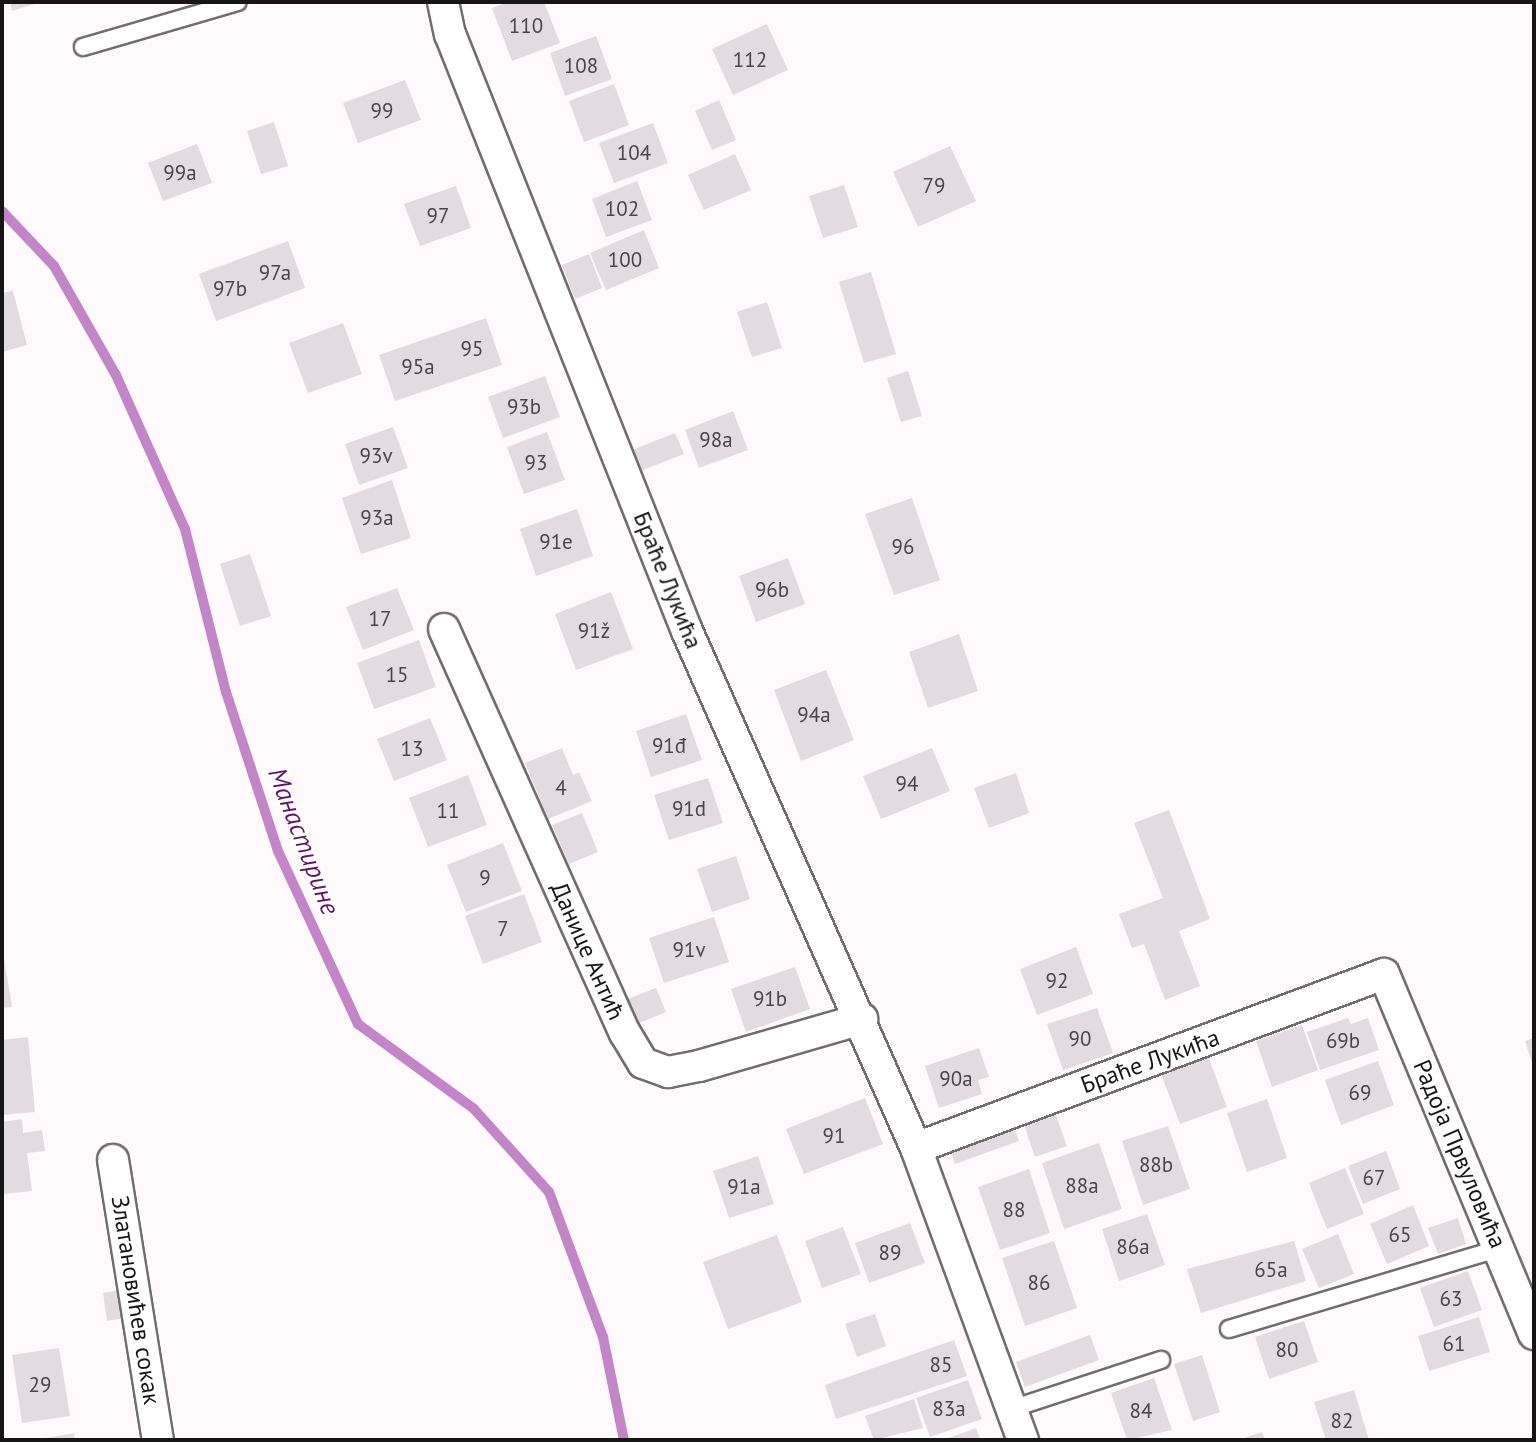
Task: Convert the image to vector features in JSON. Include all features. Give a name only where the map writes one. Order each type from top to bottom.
[{"type":"street","name":"Браће Лукића","points":[[443,2],[450,33],[687,631],[862,1019],[916,1148],[1023,1440]]},
{"type":"street","name":"Данице Антић","points":[[444,629],[625,1033],[643,1063],[668,1072],[699,1066],[862,1019]]},
{"type":"street","name":"Браће Лукића","points":[[916,1148],[1384,974]]},
{"type":"street","name":"Радоја Првуловића","points":[[1384,974],[1531,1315]]},
{"type":"street","name":"Златановићев сокак","points":[[113,1160],[158,1440]]},
{"type":"lane","points":[[83,47],[238,2]]},
{"type":"lane","points":[[1230,1329],[1500,1248]]},
{"type":"lane","points":[[1011,1409],[1161,1360]]},
{"type":"building","points":[[10,2],[40,2],[12,11]]},
{"type":"building","points":[[509,2],[544,2],[560,43],[512,61],[492,8]]},
{"type":"building","points":[[767,24],[788,70],[733,95],[712,49]]},
{"type":"building","points":[[596,36],[612,79],[565,96],[550,53]]},
{"type":"building","points":[[405,80],[421,120],[358,143],[343,103]]},
{"type":"building","points":[[614,84],[629,125],[584,142],[569,101]]},
{"type":"building","points":[[719,100],[736,140],[712,150],[695,111]]},
{"type":"building","points":[[274,122],[288,166],[261,174],[247,131]]},
{"type":"building","points":[[653,123],[668,163],[614,183],[599,143]]},
{"type":"building","points":[[197,144],[212,183],[163,201],[148,163]]},
{"type":"building","points":[[950,146],[976,201],[918,227],[893,172]]},
{"type":"building","points":[[735,154],[751,190],[704,210],[688,175]]},
{"type":"building","points":[[637,181],[652,220],[606,237],[592,199]]},
{"type":"building","points":[[844,185],[858,227],[823,238],[809,196]]},
{"type":"building","points":[[456,186],[471,228],[420,246],[404,204]]},
{"type":"building","points":[[644,230],[659,268],[606,290],[590,253]]},
{"type":"building","points":[[288,241],[305,288],[216,321],[199,274]]},
{"type":"building","points":[[589,254],[602,288],[575,299],[562,265]]},
{"type":"building","points":[[871,272],[896,354],[864,363],[839,282]]},
{"type":"building","points":[[13,291],[27,345],[2,352],[2,293]]},
{"type":"building","points":[[767,302],[782,348],[752,357],[737,312]]},
{"type":"building","points":[[486,318],[502,365],[395,401],[379,355]]},
{"type":"building","points":[[343,323],[362,374],[308,393],[289,343]]},
{"type":"building","points":[[908,371],[922,416],[901,422],[887,378]]},
{"type":"building","points":[[545,376],[560,417],[503,438],[488,397]]},
{"type":"building","points":[[733,411],[748,450],[699,468],[685,430]]},
{"type":"building","points":[[393,427],[408,468],[359,485],[345,444]]},
{"type":"building","points":[[547,432],[565,480],[524,494],[507,447]]},
{"type":"building","points":[[675,433],[684,454],[640,471],[632,450]]},
{"type":"building","points":[[392,480],[411,538],[361,554],[342,498]]},
{"type":"building","points":[[912,498],[940,580],[894,595],[865,514]]},
{"type":"building","points":[[577,509],[593,556],[536,576],[520,529]]},
{"type":"building","points":[[250,554],[271,616],[240,626],[220,564]]},
{"type":"building","points":[[788,558],[805,604],[756,622],[739,576]]},
{"type":"building","points":[[397,588],[414,630],[363,650],[346,607]]},
{"type":"building","points":[[611,592],[633,649],[576,670],[555,614]]},
{"type":"building","points":[[959,634],[978,691],[928,708],[909,652]]},
{"type":"building","points":[[419,640],[436,687],[374,709],[357,663]]},
{"type":"building","points":[[826,670],[854,740],[801,761],[774,690]]},
{"type":"building","points":[[686,714],[702,760],[651,777],[636,731]]},
{"type":"building","points":[[430,718],[447,760],[394,781],[377,739]]},
{"type":"building","points":[[562,748],[573,775],[579,772],[592,801],[548,819],[525,763]]},
{"type":"building","points":[[932,748],[950,791],[881,819],[863,776]]},
{"type":"building","points":[[1016,773],[1029,813],[989,828],[974,788]]},
{"type":"building","points":[[468,775],[487,825],[428,847],[409,798]]},
{"type":"building","points":[[708,778],[723,823],[669,840],[654,795]]},
{"type":"building","points":[[1169,810],[1210,919],[1179,931],[1200,986],[1165,1000],[1144,944],[1132,948],[1119,914],[1163,898],[1134,823]]},
{"type":"building","points":[[582,813],[598,852],[569,864],[552,825]]},
{"type":"building","points":[[503,843],[522,891],[466,912],[447,865]]},
{"type":"building","points":[[736,856],[750,899],[712,912],[697,869]]},
{"type":"building","points":[[524,894],[542,942],[483,964],[465,916]]},
{"type":"building","points":[[714,917],[729,962],[664,983],[649,938]]},
{"type":"building","points":[[1076,947],[1093,994],[1037,1015],[1020,969]]},
{"type":"building","points":[[4,959],[12,1007],[2,1008],[2,960]]},
{"type":"building","points":[[795,967],[810,1009],[746,1032],[731,989]]},
{"type":"building","points":[[656,988],[666,1012],[635,1025],[625,1000]]},
{"type":"building","points":[[1097,1008],[1113,1053],[1063,1070],[1047,1024]]},
{"type":"building","points":[[1348,1018],[1351,1024],[1368,1018],[1379,1050],[1320,1070],[1307,1032]]},
{"type":"building","points":[[1302,1025],[1318,1070],[1272,1087],[1256,1041]]},
{"type":"building","points":[[28,1037],[35,1112],[2,1115],[2,1040]]},
{"type":"building","points":[[1534,1038],[1534,1069],[1525,1041]]},
{"type":"building","points":[[979,1048],[989,1077],[978,1080],[982,1094],[939,1108],[925,1066]]},
{"type":"building","points":[[1208,1056],[1227,1107],[1180,1124],[1161,1074]]},
{"type":"building","points":[[1378,1061],[1394,1105],[1341,1125],[1325,1080]]},
{"type":"building","points":[[865,1098],[883,1144],[804,1174],[786,1129]]},
{"type":"building","points":[[1267,1099],[1287,1158],[1247,1172],[1227,1113]]},
{"type":"building","points":[[1052,1105],[1067,1146],[1035,1157],[1021,1116]]},
{"type":"building","points":[[22,1119],[23,1133],[42,1130],[45,1151],[27,1153],[32,1191],[4,1194],[2,1122]]},
{"type":"building","points":[[1011,1120],[1019,1141],[955,1164],[948,1142]]},
{"type":"building","points":[[1168,1126],[1190,1189],[1143,1205],[1122,1141]]},
{"type":"building","points":[[1099,1143],[1122,1209],[1064,1229],[1042,1163]]},
{"type":"building","points":[[1386,1151],[1400,1189],[1363,1204],[1348,1166]]},
{"type":"building","points":[[758,1156],[774,1204],[729,1218],[713,1171]]},
{"type":"building","points":[[1345,1168],[1364,1214],[1327,1229],[1309,1183]]},
{"type":"building","points":[[1029,1169],[1050,1233],[1000,1250],[978,1187]]},
{"type":"building","points":[[1413,1205],[1429,1246],[1387,1264],[1370,1224]]},
{"type":"building","points":[[1147,1214],[1165,1265],[1119,1281],[1102,1229]]},
{"type":"building","points":[[1458,1218],[1466,1244],[1438,1254],[1428,1228]]},
{"type":"building","points":[[910,1223],[925,1263],[869,1283],[855,1243]]},
{"type":"building","points":[[843,1227],[861,1274],[822,1288],[805,1241]]},
{"type":"building","points":[[1338,1234],[1354,1274],[1319,1288],[1302,1249]]},
{"type":"building","points":[[777,1235],[802,1302],[728,1329],[703,1262]]},
{"type":"building","points":[[1054,1241],[1077,1308],[1025,1326],[1002,1258]]},
{"type":"building","points":[[1294,1241],[1306,1281],[1201,1313],[1187,1269]]},
{"type":"building","points":[[1468,1271],[1482,1310],[1434,1327],[1420,1288]]},
{"type":"building","points":[[126,1289],[131,1317],[107,1321],[103,1293]]},
{"type":"building","points":[[875,1314],[886,1346],[857,1357],[845,1324]]},
{"type":"building","points":[[1479,1317],[1490,1352],[1429,1371],[1418,1336]]},
{"type":"building","points":[[1304,1321],[1318,1362],[1269,1379],[1255,1337]]},
{"type":"building","points":[[1090,1335],[1099,1360],[1025,1387],[1016,1362]]},
{"type":"building","points":[[954,1340],[967,1376],[836,1419],[825,1385]]},
{"type":"building","points":[[59,1348],[70,1416],[22,1423],[12,1355]]},
{"type":"building","points":[[1202,1355],[1220,1412],[1193,1421],[1174,1364]]},
{"type":"building","points":[[1154,1378],[1172,1430],[1127,1440],[1111,1393]]},
{"type":"building","points":[[968,1380],[982,1419],[930,1437],[916,1398]]},
{"type":"building","points":[[1354,1390],[1369,1440],[1326,1440],[1314,1402]]},
{"type":"building","points":[[914,1399],[923,1428],[874,1440],[865,1416]]},
{"type":"building","points":[[976,1428],[980,1440],[943,1440]]},
{"type":"building","points":[[1262,1432],[1265,1440],[1238,1440]]},
{"type":"building","points":[[74,1433],[75,1440],[40,1440],[40,1439]]},
{"type":"waterway","name":"Манастирине","points":[[2,211],[54,266],[116,375],[185,529],[226,692],[278,851],[358,1024],[474,1109],[549,1192],[603,1337],[624,1440]]}]
